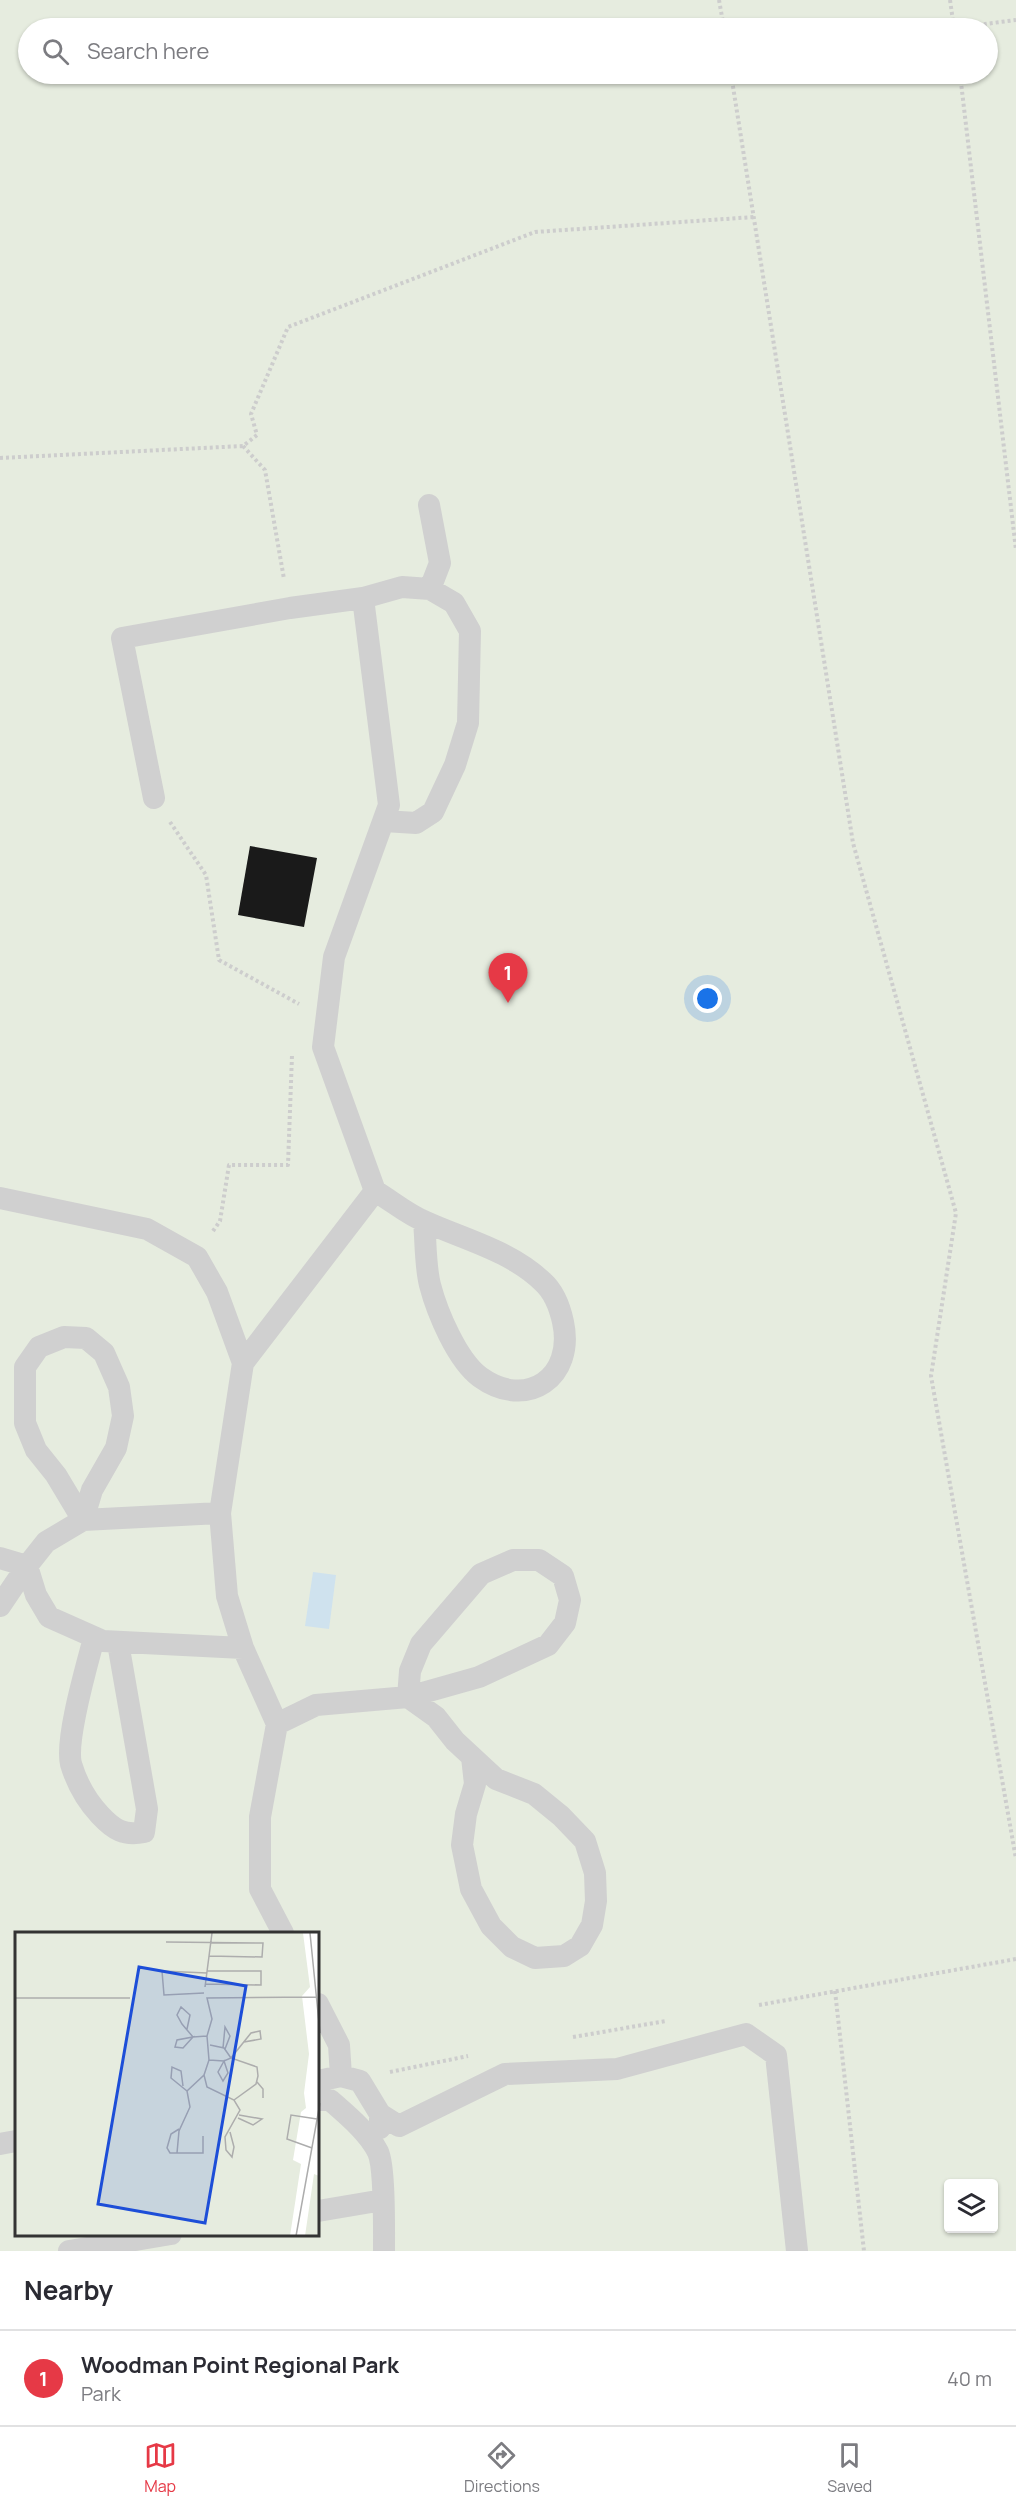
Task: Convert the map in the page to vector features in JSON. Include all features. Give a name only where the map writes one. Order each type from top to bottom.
[{"type":"lane","points":[[429,505],[440,563],[430,589]]},
{"type":"lane","points":[[154,798],[122,638],[290,608],[363,598],[402,587],[430,589],[454,603],[470,631],[468,723],[455,765],[433,812],[416,823],[384,821]]},
{"type":"lane","points":[[363,598],[389,806],[334,957],[323,1047],[375,1191],[424,1222],[468,1238],[511,1258],[544,1283],[560,1308],[566,1339],[561,1361],[550,1380],[531,1390],[507,1390],[480,1376],[465,1359],[442,1321],[430,1284],[424,1222]]},
{"type":"lane","points":[[282,1932],[260,1889],[260,1817],[277,1724],[243,1648],[227,1596],[220,1513],[243,1364],[375,1191]]},
{"type":"lane","points":[[0,1198],[147,1229],[196,1257],[217,1292],[243,1364]]},
{"type":"lane","points":[[64,1336],[86,1338],[104,1353],[119,1386],[123,1416],[116,1448],[92,1490],[83,1520],[56,1475],[36,1450],[25,1423],[25,1367],[39,1347],[64,1336]]},
{"type":"lane","points":[[0,1606],[46,1542],[83,1520],[220,1513]]},
{"type":"lane","points":[[0,1558],[27,1566]]},
{"type":"lane","points":[[277,1724],[316,1705],[408,1697],[478,1677],[548,1645],[565,1623],[570,1600],[563,1576],[539,1560],[513,1560],[481,1574],[421,1644],[410,1671],[408,1697]]},
{"type":"lane","points":[[27,1566],[36,1595],[49,1617],[94,1638],[102,1641],[243,1648]]},
{"type":"lane","points":[[94,1638],[74,1728],[71,1762],[85,1799],[110,1826],[130,1834],[144,1832],[147,1809],[118,1642]]},
{"type":"lane","points":[[408,1697],[436,1717],[455,1741],[496,1779],[534,1794],[561,1816],[585,1841],[595,1873],[596,1901],[592,1925],[580,1946],[564,1956],[535,1958],[512,1947],[491,1926],[471,1889],[462,1845],[466,1815],[475,1784],[472,1757]]},
{"type":"lane","points":[[320,2008],[339,2045],[341,2076]]},
{"type":"lane","points":[[384,2251],[379,2153],[390,2120],[505,2074],[617,2069],[746,2034],[776,2055],[797,2251]]},
{"type":"lane","points":[[320,2081],[341,2076],[360,2080],[390,2120]]},
{"type":"lane","points":[[320,2100],[330,2100],[354,2122],[379,2153]]},
{"type":"lane","points":[[0,2144],[15,2141]]},
{"type":"lane","points":[[320,2211],[383,2200]]},
{"type":"lane","points":[[69,2251],[165,2236]]},
{"type":"path","points":[[720,0],[723,18]]},
{"type":"path","points":[[950,0],[953,18]]},
{"type":"path","points":[[998,22],[1016,20]]},
{"type":"path","points":[[733,84],[853,843],[956,1213],[931,1376],[1016,1859]]},
{"type":"path","points":[[961,84],[1016,550]]},
{"type":"path","points":[[0,458],[243,446],[257,435],[251,414],[288,327],[535,232],[754,217]]},
{"type":"path","points":[[243,446],[265,470],[290,608]]},
{"type":"path","points":[[154,798],[206,875],[219,960],[297,1003],[327,1016]]},
{"type":"path","points":[[296,1015],[297,1003]]},
{"type":"path","points":[[196,1257],[220,1221],[229,1165],[288,1165],[292,1049]]},
{"type":"path","points":[[835,1991],[864,2251]]},
{"type":"shaded area","points":[[0,0],[1016,0],[1016,2251],[0,2251]]},
{"type":"water","points":[[313,1572],[336,1575],[329,1629],[305,1626]]},
{"type":"building","points":[[250,846],[317,858],[304,927],[238,915]]},
{"type":"place","name":"Woodman Point Regional Park","points":[[508,1003]]}]
